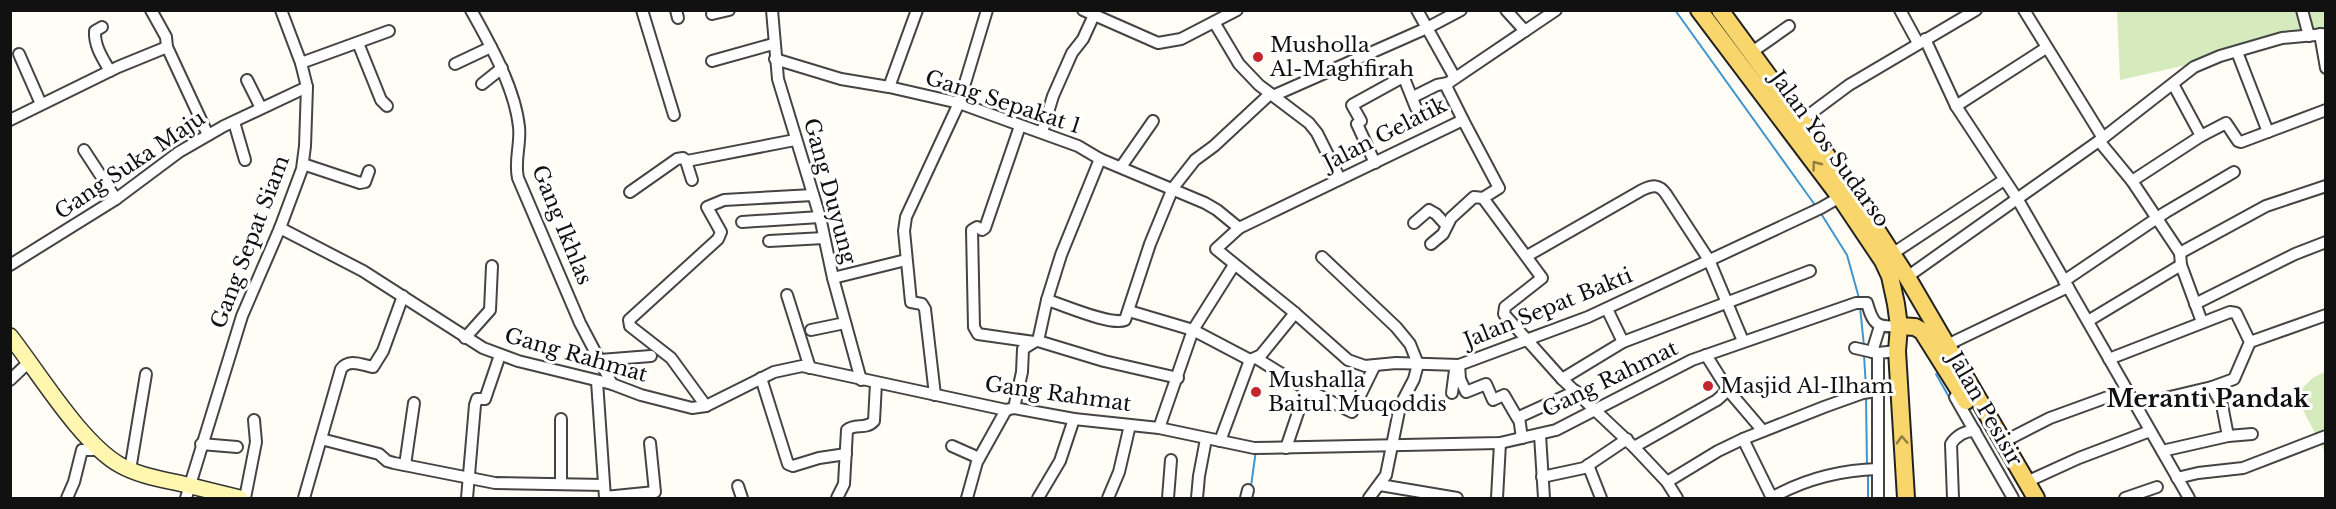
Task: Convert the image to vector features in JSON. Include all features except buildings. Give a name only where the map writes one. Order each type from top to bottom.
[{"type":"main road","name":"Jalan Yos Sudarso","points":[[1708,12],[1752,52],[1841,175],[1951,350],[1968,395]]},
{"type":"main road","name":"Jalan Yos Sudarso","points":[[1708,12],[1840,197],[1883,261],[1890,276],[1899,326],[1897,351],[1906,498]]},
{"type":"main road","points":[[1899,326],[1915,327],[1927,338],[2017,459],[2036,498]]},
{"type":"main road","points":[[10,336],[99,450],[130,470],[189,492],[242,498]]},
{"type":"main road","points":[[1968,395],[2023,498]]},
{"type":"street","points":[[151,10],[166,37],[167,46],[208,135]]},
{"type":"street","name":"Gang Sepat Siam","points":[[189,492],[201,444],[242,316],[280,228],[303,164],[306,87],[301,63],[281,10]]},
{"type":"street","name":"Gang Ikhlas","points":[[471,10],[502,69],[519,129],[516,168],[518,178],[580,323],[612,384]]},
{"type":"street","points":[[642,10],[674,115]]},
{"type":"street","points":[[712,14],[729,10]]},
{"type":"street","name":"Gang Duyung","points":[[772,10],[773,44],[778,79],[820,217],[833,278],[861,380]]},
{"type":"street","points":[[889,87],[917,10]]},
{"type":"street","points":[[935,394],[925,309],[922,304],[911,302],[904,231],[906,217],[959,103],[987,10]]},
{"type":"street","points":[[1042,132],[1053,96],[1072,53],[1083,39],[1088,13],[1158,44],[1181,39],[1237,10]]},
{"type":"street","points":[[1375,163],[1357,124],[1361,121],[1352,105],[1401,78],[1404,78],[1408,85],[1414,102],[1437,85],[1452,80],[1417,10]]},
{"type":"street","points":[[1047,300],[1108,320],[1121,322],[1125,320],[1150,244],[1173,188],[1195,160],[1273,94],[1427,28],[1461,10]]},
{"type":"street","points":[[1506,10],[1525,31]]},
{"type":"street","name":"Jalan Gelatik","points":[[1239,228],[1463,120],[1448,88],[1452,80],[1556,10]]},
{"type":"street","points":[[1900,10],[1922,41],[1956,106],[2018,200],[2189,498]]},
{"type":"street","points":[[1802,120],[1848,85],[1976,10]]},
{"type":"street","points":[[2024,10],[2101,140],[2132,181],[2180,253],[2181,265],[2202,322]]},
{"type":"street","points":[[2302,10],[2318,35],[2325,68]]},
{"type":"street","points":[[1215,22],[1239,64],[1309,123],[1317,133],[1340,179]]},
{"type":"street","points":[[1752,52],[1789,26]]},
{"type":"street","points":[[102,27],[94,34],[99,52],[110,71]]},
{"type":"street","points":[[301,63],[389,31]]},
{"type":"street","points":[[1907,277],[2101,140],[2194,67],[2282,38],[2318,35]]},
{"type":"street","points":[[358,43],[375,87],[381,100],[387,106]]},
{"type":"street","points":[[712,62],[773,44]]},
{"type":"street","points":[[10,120],[167,46]]},
{"type":"street","points":[[455,64],[491,47]]},
{"type":"street","points":[[1956,106],[2046,48]]},
{"type":"street","points":[[2237,52],[2268,132]]},
{"type":"street","points":[[19,54],[41,104]]},
{"type":"street","name":"Gang Sepakat 1","points":[[775,59],[819,74],[959,103],[1042,132],[1078,146],[1100,159],[1173,188],[1217,210],[1239,228]]},
{"type":"street","points":[[482,84],[502,69]]},
{"type":"street","points":[[247,80],[261,108]]},
{"type":"street","points":[[2174,84],[2201,136]]},
{"type":"street","name":"Gang Suka Maju","points":[[10,264],[116,200],[169,158],[208,135],[306,87]]},
{"type":"street","points":[[2132,181],[2201,136],[2226,123],[2239,142],[2325,110]]},
{"type":"street","points":[[1463,120],[1499,188],[1483,198]]},
{"type":"street","points":[[1121,167],[1153,121]]},
{"type":"street","points":[[234,122],[245,160]]},
{"type":"street","points":[[1020,126],[985,228],[982,230],[977,227],[972,230],[974,327],[978,334],[1036,342],[1178,378]]},
{"type":"street","points":[[630,192],[677,159],[683,158],[686,161],[795,140]]},
{"type":"street","points":[[84,150],[116,200]]},
{"type":"street","points":[[967,498],[979,458],[1010,409],[1022,372],[1023,349],[1036,342],[1061,255],[1100,159]]},
{"type":"street","points":[[686,161],[692,180]]},
{"type":"street","points":[[303,164],[360,183],[365,182],[369,171]]},
{"type":"street","points":[[1951,350],[2066,284],[2157,219],[2234,172]]},
{"type":"street","points":[[1892,254],[2004,180]]},
{"type":"street","points":[[1527,256],[1642,190],[1654,185],[1659,186],[1709,260],[1743,341]]},
{"type":"street","points":[[2180,253],[2266,206],[2325,186]]},
{"type":"street","points":[[706,406],[671,358],[630,326],[628,320],[718,239],[721,232],[707,207],[724,200],[813,195]]},
{"type":"street","points":[[1431,244],[1443,234],[1451,218],[1474,197],[1483,198],[1542,278],[1503,311],[1526,341],[1533,345],[1562,380],[1630,443],[1667,482],[1677,498]]},
{"type":"street","name":"Jalan Sepat Bakti","points":[[1239,228],[1216,249],[1295,313],[1348,360],[1365,366],[1418,364],[1457,366],[1607,309],[1840,197]]},
{"type":"street","points":[[1414,223],[1429,210],[1446,225]]},
{"type":"street","points":[[742,222],[820,217]]},
{"type":"street","name":"Gang Rahmat","points":[[280,228],[337,257],[403,296],[483,348],[500,355],[612,384],[641,395],[692,408],[706,406],[761,378],[793,367],[810,368],[1010,409],[1074,419],[1159,428],[1206,440],[1254,448],[1500,443],[1556,430],[1679,365],[1743,341],[1861,303],[1880,326]]},
{"type":"street","points":[[769,242],[824,238]]},
{"type":"street","points":[[2195,304],[2295,254],[2325,242]]},
{"type":"street","points":[[1322,257],[1396,327],[1410,344],[1418,364],[1414,379],[1400,406],[1386,475],[1369,498]]},
{"type":"street","points":[[833,278],[906,260]]},
{"type":"street","points":[[1159,428],[1193,330],[1234,265]]},
{"type":"street","points":[[2088,321],[2181,265]]},
{"type":"street","points":[[465,338],[490,310],[492,266]]},
{"type":"street","points":[[1562,380],[1623,342],[1810,271]]},
{"type":"street","points":[[788,295],[810,368]]},
{"type":"street","points":[[304,498],[341,369],[352,362],[373,367],[383,351],[403,296]]},
{"type":"street","points":[[1607,309],[1623,342]]},
{"type":"street","points":[[1129,310],[1193,330],[1352,412],[1376,365]]},
{"type":"street","points":[[2109,359],[2235,311],[2250,342],[2236,377],[2212,387],[2136,405]]},
{"type":"street","points":[[1220,441],[1253,359],[1295,313]]},
{"type":"street","points":[[2250,342],[2325,315]]},
{"type":"street","points":[[811,330],[845,323]]},
{"type":"street","points":[[1878,498],[1871,469],[1870,392],[1866,351],[1880,326],[1899,326]]},
{"type":"street","name":"Jalan Pesisir","points":[[1927,338],[1929,351],[1969,432],[2013,498]]},
{"type":"street","name":"Jalan Pesisir","points":[[1951,350],[2012,437],[2017,459],[2036,477],[2045,498]]},
{"type":"street","points":[[1866,351],[1897,351]]},
{"type":"street","points":[[467,498],[475,403],[477,399],[485,399],[500,355]]},
{"type":"street","points":[[1706,355],[1728,390],[1762,431]]},
{"type":"street","points":[[600,360],[651,356]]},
{"type":"street","points":[[10,380],[30,361]]},
{"type":"street","points":[[1452,393],[1457,366]]},
{"type":"street","points":[[1457,366],[1460,379],[1467,392],[1486,384],[1493,400],[1504,395],[1518,419],[1522,438]]},
{"type":"street","points":[[130,470],[146,374]]},
{"type":"street","points":[[761,378],[788,464],[793,466],[819,458],[846,454]]},
{"type":"street","points":[[597,381],[605,498],[655,492],[650,443]]},
{"type":"street","points":[[837,498],[844,484],[847,430],[850,427],[866,426],[874,421],[876,383]]},
{"type":"street","points":[[2212,387],[2222,405],[2228,436]]},
{"type":"street","points":[[1286,448],[1306,389]]},
{"type":"street","points":[[1542,477],[1573,472],[1588,465],[1717,400],[1728,390]]},
{"type":"street","points":[[2012,437],[2050,418],[2127,390]]},
{"type":"street","points":[[1518,419],[1521,415],[1552,404],[1576,392]]},
{"type":"street","points":[[1667,482],[1743,439],[1870,392]]},
{"type":"street","points":[[405,465],[414,403]]},
{"type":"street","points":[[561,419],[561,484]]},
{"type":"street","points":[[1038,498],[1060,461],[1074,419]]},
{"type":"street","points":[[242,498],[256,442],[254,420]]},
{"type":"street","points":[[1108,498],[1119,472],[1130,425]]},
{"type":"street","points":[[2036,477],[2150,431]]},
{"type":"street","points":[[1953,498],[1951,444],[1969,432]]},
{"type":"street","points":[[2162,452],[2228,436],[2252,434]]},
{"type":"street","points":[[1540,435],[1544,498]]},
{"type":"street","points":[[2177,478],[2243,468],[2325,436]]},
{"type":"street","points":[[321,439],[379,454],[387,461],[495,483],[604,485]]},
{"type":"street","points":[[1743,439],[1772,498],[1819,477],[1871,469]]},
{"type":"street","points":[[1197,498],[1206,440]]},
{"type":"street","points":[[1497,498],[1500,443]]},
{"type":"street","points":[[201,444],[237,447]]},
{"type":"street","points":[[952,446],[979,458]]},
{"type":"street","points":[[67,498],[74,482],[82,450],[99,450]]},
{"type":"street","points":[[1168,498],[1172,460]]},
{"type":"street","points":[[1588,465],[1601,498]]},
{"type":"street","points":[[1380,485],[1455,498]]},
{"type":"street","points":[[738,486],[742,498]]},
{"type":"street","points":[[2125,498],[2157,487]]},
{"type":"green space","points":[[2117,11],[2325,11],[2325,32],[2120,80]]},
{"type":"green space","points":[[2325,372],[2325,452],[2295,395],[2314,377]]},
{"type":"waterway","points":[[1675,10],[1815,205]]},
{"type":"waterway","points":[[1820,212],[1847,255],[1859,298]]},
{"type":"waterway","points":[[1860,307],[1864,346]]},
{"type":"waterway","points":[[1864,355],[1866,388]]},
{"type":"waterway","points":[[1936,374],[1967,429]]},
{"type":"waterway","points":[[1866,397],[1867,466]]},
{"type":"waterway","points":[[1970,434],[2007,498]]},
{"type":"waterway","points":[[1251,486],[1256,450]]},
{"type":"waterway","points":[[1868,472],[1868,498]]},
{"type":"place","name":"Musholla Al-Maghfirah","points":[[1258,57]]},
{"type":"place","name":"Masjid Al-Ilham","points":[[1708,386]]},
{"type":"place","name":"Mushalla Baitul Muqoddis","points":[[1256,392]]},
{"type":"district","name":"Meranti Pandak","points":[[2208,398]]}]
